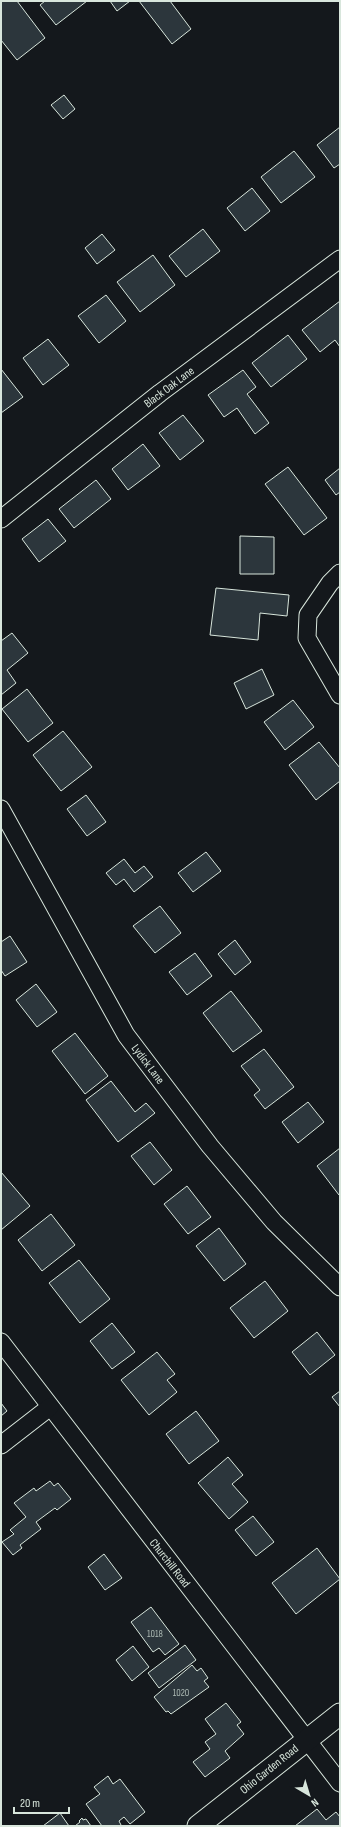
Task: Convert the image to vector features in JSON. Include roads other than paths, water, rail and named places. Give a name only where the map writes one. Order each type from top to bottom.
[{"type":"street","name":"Black Oak Lane","points":[[1,518],[160,393],[337,266]]},
{"type":"street","points":[[340,573],[330,583],[308,615],[307,638],[340,695]]},
{"type":"street","name":"Lydick Lane","points":[[1,809],[126,1035],[210,1146],[254,1199],[274,1222],[340,1287]]},
{"type":"street","name":"Churchill Road","points":[[1,1342],[340,1783]]},
{"type":"street","points":[[1,1445],[50,1407]]},
{"type":"street","name":"Ohio Garden Road","points":[[198,1826],[340,1714]]}]
